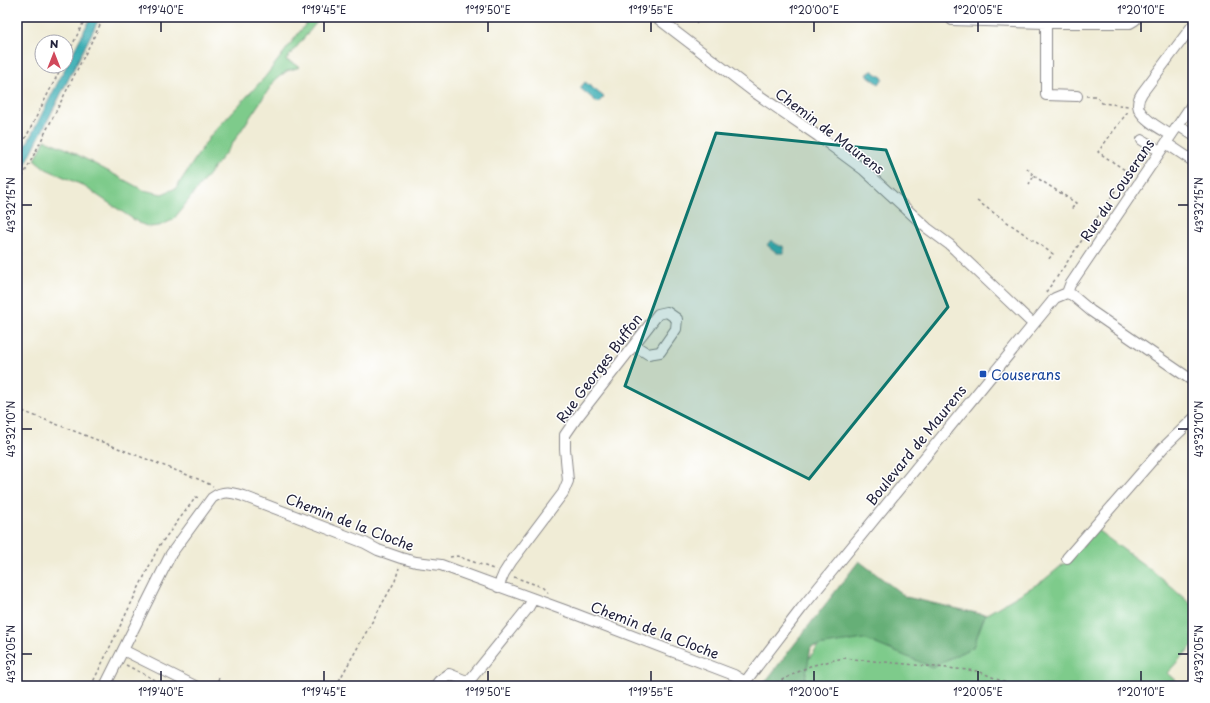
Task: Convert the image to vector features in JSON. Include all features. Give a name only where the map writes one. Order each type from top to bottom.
[{"type":"street","name":"Chemin de Maurens","points":[[656,17],[754,92],[864,170],[927,228],[950,245],[1033,324]]},
{"type":"street","points":[[952,17],[952,20],[1046,23],[1130,23],[1137,17]]},
{"type":"street","points":[[1046,23],[1046,95],[1077,96]]},
{"type":"street","points":[[1193,25],[1142,93],[1138,104],[1140,111],[1146,119],[1193,161]]},
{"type":"street","name":"Rue du Couserans","points":[[1067,293],[1070,284],[1193,103]]},
{"type":"street","points":[[1178,125],[1193,135]]},
{"type":"street","points":[[1142,140],[1160,151]]},
{"type":"street","name":"Boulevard de Maurens","points":[[743,684],[801,608],[1033,324],[1055,298],[1067,293]]},
{"type":"street","points":[[1067,293],[1078,298],[1091,310],[1193,381]]},
{"type":"street","name":"Rue Georges Buffon","points":[[498,587],[511,562],[563,493],[568,481],[565,435],[576,419],[658,314],[667,312],[677,319],[676,330],[660,352],[648,354],[634,345]]},
{"type":"street","points":[[1067,558],[1163,448],[1193,419]]},
{"type":"street","name":"Chemin de la Cloche","points":[[219,493],[227,492],[237,494],[365,542],[378,550],[401,558],[416,562],[440,565],[734,675],[743,684]]},
{"type":"street","points":[[105,686],[171,554],[212,498],[219,493]]},
{"type":"street","points":[[436,686],[439,681],[449,674],[467,684],[528,608],[533,599]]},
{"type":"street","points":[[123,650],[195,686]]},
{"type":"path","points":[[74,42],[86,17]]},
{"type":"path","points":[[17,188],[104,17]]},
{"type":"path","points":[[696,24],[700,17]]},
{"type":"path","points":[[17,155],[58,74]]},
{"type":"path","points":[[1077,96],[1096,96],[1102,103],[1127,106],[1138,104]]},
{"type":"path","points":[[1044,294],[1128,172],[1098,152],[1128,111],[1138,104]]},
{"type":"path","points":[[1027,168],[1034,176],[1076,203],[1070,211]]},
{"type":"path","points":[[1029,184],[1034,176]]},
{"type":"path","points":[[978,201],[1053,254],[1047,261]]},
{"type":"path","points":[[17,409],[198,479],[216,488],[219,493]]},
{"type":"path","points":[[91,686],[159,546],[196,497],[207,505]]},
{"type":"path","points":[[444,557],[457,556],[542,587],[552,599],[552,606]]},
{"type":"path","points":[[336,686],[395,581],[399,565]]},
{"type":"path","points":[[763,685],[772,685],[810,666],[843,658],[978,671],[1013,686]]},
{"type":"path","points":[[126,665],[167,686]]},
{"type":"path","points":[[215,686],[219,678]]},
{"type":"path","points":[[287,686],[289,682],[299,686]]},
{"type":"highlighted area","points":[[716,133],[886,150],[948,307],[809,479],[625,386]]},
{"type":"green space","points":[[311,17],[321,17],[286,60],[300,67],[287,71],[275,80],[230,147],[173,220],[159,226],[149,227],[139,223],[82,185],[46,169],[35,160],[45,140],[65,148],[143,190],[162,194],[176,188],[211,135],[265,77]]},
{"type":"green space","points":[[1097,530],[1155,573],[1193,606],[1193,645],[1167,673],[1181,686],[789,686],[856,594],[985,615],[1044,580],[1067,561]]},
{"type":"green space","points":[[859,561],[906,597],[985,615],[973,647],[932,667],[864,639],[811,647],[805,679],[812,686],[762,686]]},
{"type":"water","points":[[91,17],[100,17],[74,68],[74,51]]},
{"type":"water","points":[[871,70],[883,78],[879,84],[867,75]]},
{"type":"water","points":[[62,74],[71,74],[17,181],[17,163]]},
{"type":"water","points":[[585,82],[604,97],[598,103],[580,88]]},
{"type":"water","points":[[771,240],[779,246],[783,246],[784,253],[777,253],[767,245]]},
{"type":"place","name":"Couserans","points":[[983,374]]}]
